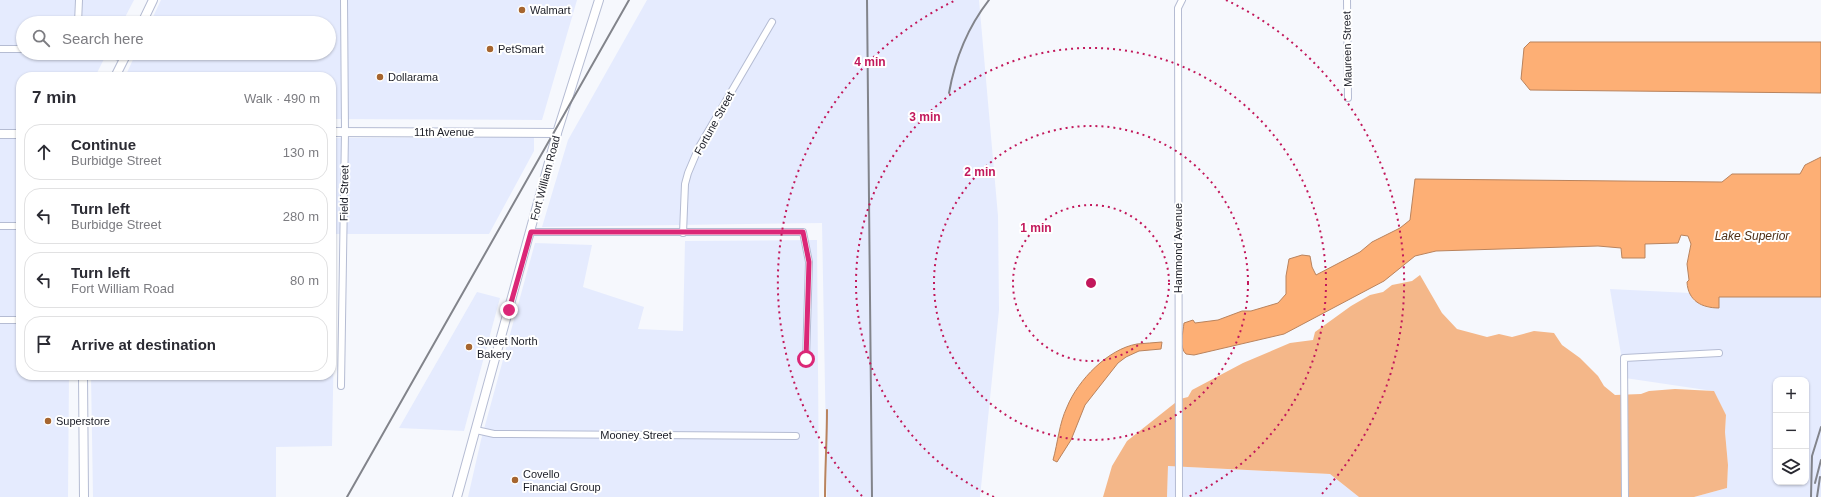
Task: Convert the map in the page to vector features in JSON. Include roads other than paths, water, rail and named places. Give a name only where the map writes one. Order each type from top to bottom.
[{"type":"main road","points":[[145,16],[153,0]]},
{"type":"main road","name":"Fort William Road","points":[[457,497],[557,133],[599,0]]},
{"type":"main road","points":[[118,72],[124,60]]},
{"type":"main road","name":"11th Avenue","points":[[336,132],[557,133]]},
{"type":"main road","points":[[0,134],[16,134]]},
{"type":"main road","points":[[83,380],[84,497]]},
{"type":"street","points":[[78,16],[79,0]]},
{"type":"street","name":"Field Street","points":[[341,386],[345,132],[344,0]]},
{"type":"street","name":"Hammond Avenue","points":[[1179,497],[1178,8],[1182,0]]},
{"type":"street","name":"Maureen Street","points":[[1347,0],[1348,98]]},
{"type":"street","name":"Fortune Street","points":[[683,233],[688,173],[703,141],[772,22]]},
{"type":"street","points":[[0,49],[16,49]]},
{"type":"street","points":[[0,226],[16,226]]},
{"type":"street","points":[[531,232],[803,232],[809,262],[806,359]]},
{"type":"street","points":[[0,320],[16,320]]},
{"type":"street","points":[[1626,497],[1624,358],[1719,352]]},
{"type":"street","name":"Mooney Street","points":[[476,430],[494,434],[796,436]]},
{"type":"water","points":[[1530,42],[1821,42],[1821,93],[1530,90],[1521,79],[1524,48]]},
{"type":"water","name":"Lake Superior","points":[[1821,157],[1821,297],[1719,297],[1719,308],[1702,305],[1693,299],[1688,289],[1687,282],[1689,280],[1687,264],[1691,244],[1688,236],[1681,235],[1678,243],[1645,244],[1645,258],[1622,258],[1621,248],[1598,246],[1436,251],[1415,256],[1384,281],[1284,334],[1194,355],[1186,354],[1183,348],[1182,340],[1184,323],[1193,320],[1195,323],[1218,320],[1242,311],[1251,311],[1278,303],[1286,294],[1286,276],[1289,259],[1302,255],[1310,256],[1312,267],[1316,275],[1360,252],[1372,242],[1400,228],[1410,220],[1415,179],[1722,182],[1732,174],[1800,174],[1805,165]]},
{"type":"water","points":[[1162,342],[1161,349],[1139,351],[1126,357],[1118,363],[1085,405],[1071,440],[1057,462],[1053,460],[1064,413],[1078,386],[1095,367],[1115,352],[1126,347],[1137,344]]},
{"type":"waterway","points":[[825,497],[827,410]]},
{"type":"railway","points":[[347,497],[629,0]]},
{"type":"railway","points":[[867,0],[872,497]]},
{"type":"railway","points":[[949,93],[963,44],[981,10],[989,0]]},
{"type":"railway","points":[[1811,497],[1812,456],[1821,427]]},
{"type":"railway","points":[[1815,483],[1821,460]]},
{"type":"railway","points":[[1817,497],[1820,477]]},
{"type":"place","name":"Walmart","points":[[522,10]]},
{"type":"place","name":"PetSmart","points":[[490,49]]},
{"type":"place","name":"Dollarama","points":[[380,77]]},
{"type":"place","name":"Sweet North Bakery","points":[[469,347]]},
{"type":"place","name":"Superstore","points":[[48,421]]},
{"type":"place","name":"Covello Financial Group","points":[[515,480]]}]
